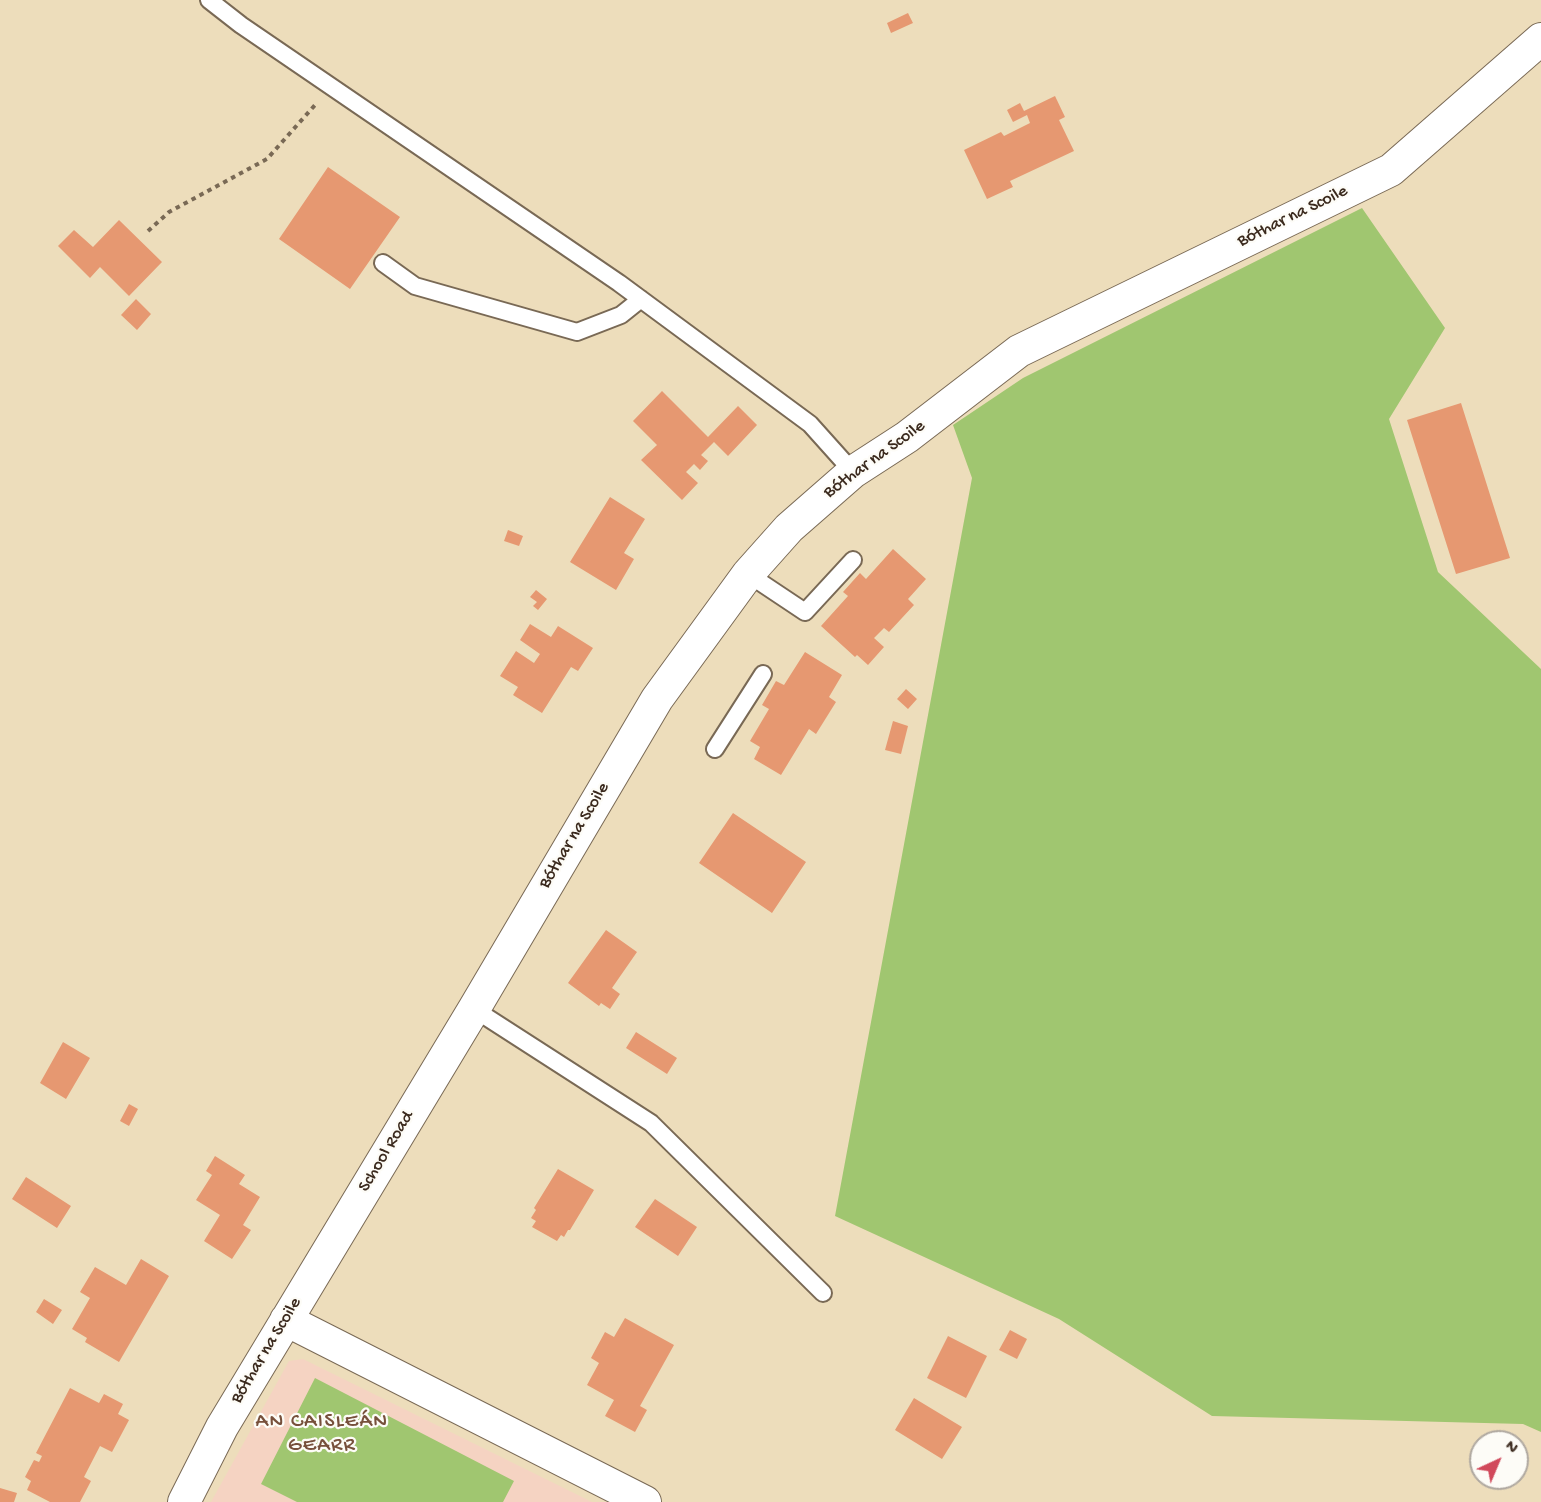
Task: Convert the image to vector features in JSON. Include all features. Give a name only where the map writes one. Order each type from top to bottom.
[{"type":"street","name":"Bóthar na Scoile","points":[[418,1101],[657,699],[748,574],[789,528],[853,472],[907,438],[1019,351],[1391,170],[1541,39]]},
{"type":"street","name":"School Road","points":[[356,1203],[418,1101]]},
{"type":"street","name":"Bóthar na Scoile","points":[[184,1502],[222,1427],[356,1203]]},
{"type":"street","points":[[286,1320],[645,1502]]},
{"type":"lane","points":[[209,0],[242,25],[641,298],[810,424],[853,472]]},
{"type":"lane","points":[[383,263],[415,286],[577,332],[621,315],[641,298]]},
{"type":"lane","points":[[748,574],[805,612],[853,560]]},
{"type":"lane","points":[[715,749],[763,674]]},
{"type":"lane","points":[[474,1009],[651,1123],[823,1293]]},
{"type":"path","points":[[148,231],[169,212],[267,159],[332,87]]},
{"type":"shaded area","points":[[303,1359],[592,1502],[211,1502],[289,1361]]},
{"type":"green space","points":[[1362,208],[1445,328],[1389,419],[1438,572],[1541,669],[1541,1432],[1523,1424],[1212,1416],[1059,1319],[835,1216],[972,478],[953,425],[1023,378]]},
{"type":"green space","points":[[315,1378],[514,1481],[503,1502],[297,1502],[261,1484]]},
{"type":"building","points":[[908,13],[913,23],[891,33],[887,23]]},
{"type":"building","points":[[1055,96],[1065,117],[1059,120],[1074,151],[1010,181],[1013,187],[987,199],[964,150],[1001,132],[1004,136],[1030,123],[1027,115],[1013,122],[1007,110],[1020,103],[1024,111]]},
{"type":"building","points":[[328,167],[400,217],[350,289],[279,239]]},
{"type":"building","points":[[119,220],[162,262],[129,296],[100,267],[90,278],[58,246],[74,230],[93,247]]},
{"type":"building","points":[[136,299],[151,314],[137,330],[121,315]]},
{"type":"building","points":[[662,391],[708,437],[738,406],[757,425],[728,456],[714,442],[701,455],[708,461],[700,470],[694,464],[686,472],[698,483],[682,500],[641,460],[657,445],[633,421]]},
{"type":"building","points":[[1461,403],[1510,558],[1456,574],[1407,420]]},
{"type":"building","points":[[610,497],[645,519],[624,553],[634,559],[616,590],[570,562]]},
{"type":"building","points":[[508,530],[523,536],[519,546],[504,541]]},
{"type":"building","points":[[893,549],[926,579],[908,599],[914,605],[889,632],[884,628],[874,638],[884,647],[868,665],[857,655],[855,657],[821,626],[848,596],[843,592],[860,573],[866,579]]},
{"type":"building","points":[[536,590],[547,599],[538,610],[533,606],[537,602],[530,597]]},
{"type":"building","points":[[530,624],[551,637],[558,626],[593,648],[578,671],[571,667],[542,713],[513,695],[518,687],[500,676],[516,651],[534,663],[540,654],[520,640]]},
{"type":"building","points":[[805,652],[842,675],[829,697],[836,702],[816,734],[809,729],[781,775],[754,759],[760,747],[750,741],[769,709],[762,705],[776,681],[784,685]]},
{"type":"building","points":[[906,689],[917,699],[908,709],[897,699]]},
{"type":"building","points":[[893,721],[908,726],[901,754],[885,750]]},
{"type":"building","points":[[733,813],[806,862],[772,913],[699,863]]},
{"type":"building","points":[[606,930],[637,952],[612,988],[620,994],[610,1009],[601,1003],[599,1006],[568,983]]},
{"type":"building","points":[[636,1032],[677,1058],[667,1074],[626,1048]]},
{"type":"building","points":[[63,1042],[90,1058],[66,1099],[40,1083]]},
{"type":"building","points":[[129,1104],[138,1109],[129,1126],[120,1121]]},
{"type":"building","points":[[215,1156],[245,1175],[239,1184],[260,1197],[243,1225],[251,1230],[232,1259],[204,1241],[220,1215],[196,1200],[212,1175],[206,1171]]},
{"type":"building","points":[[558,1169],[594,1190],[570,1230],[564,1237],[561,1235],[557,1241],[532,1227],[536,1221],[531,1218],[536,1210],[534,1208]]},
{"type":"building","points":[[26,1177],[71,1206],[57,1228],[12,1199]]},
{"type":"building","points":[[655,1199],[697,1227],[678,1256],[635,1227]]},
{"type":"building","points":[[141,1259],[169,1276],[119,1362],[85,1342],[87,1338],[72,1329],[90,1298],[80,1292],[95,1267],[126,1285]]},
{"type":"building","points":[[44,1299],[62,1310],[53,1324],[36,1312]]},
{"type":"building","points":[[625,1318],[674,1345],[640,1406],[647,1410],[635,1432],[605,1416],[614,1400],[587,1385],[599,1363],[591,1358],[605,1332],[614,1337]]},
{"type":"building","points":[[1010,1330],[1027,1339],[1017,1359],[999,1350]]},
{"type":"building","points":[[948,1336],[987,1356],[966,1398],[927,1378]]},
{"type":"building","points":[[70,1388],[99,1403],[104,1394],[123,1404],[118,1414],[129,1420],[112,1452],[100,1446],[84,1477],[91,1481],[80,1502],[50,1502],[27,1490],[31,1481],[25,1477],[34,1460],[39,1462],[42,1456],[36,1453]]},
{"type":"building","points":[[914,1398],[962,1427],[942,1459],[895,1430]]},
{"type":"building","points":[[0,1488],[17,1493],[14,1502],[0,1502]]},
{"type":"district","name":"AN CAISLEÁN GEARR","points":[[322,1435]]}]
